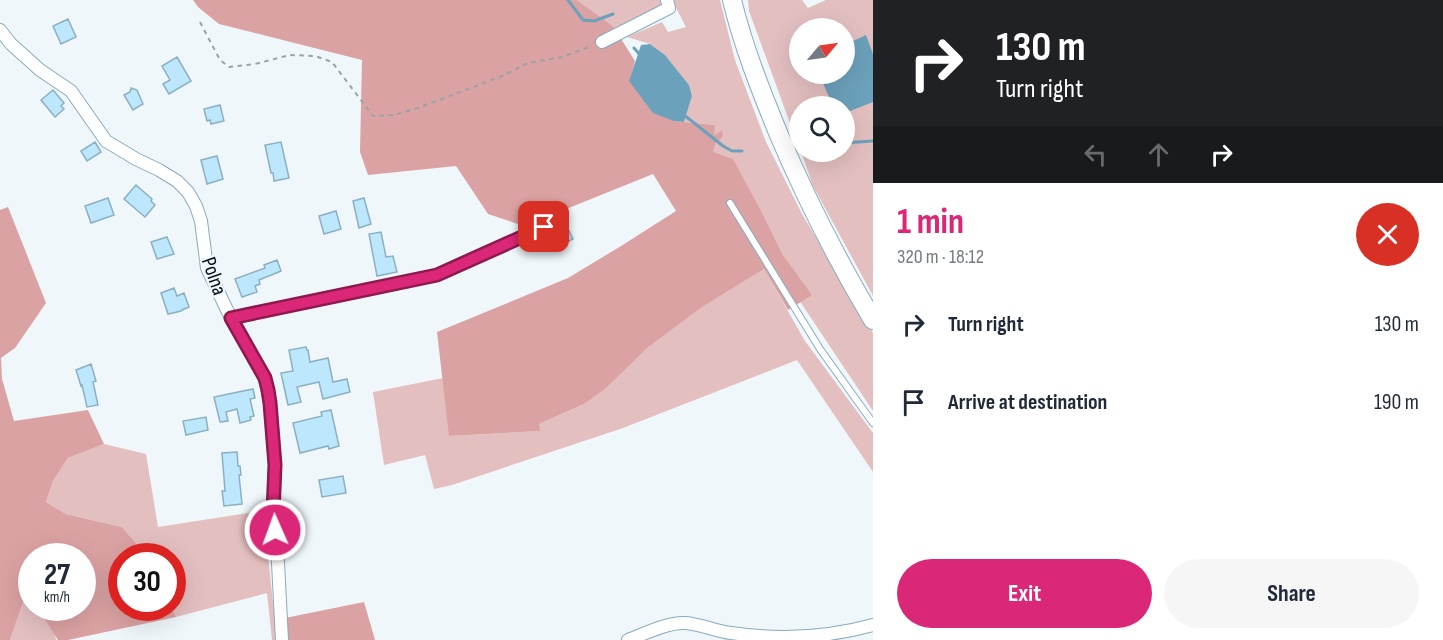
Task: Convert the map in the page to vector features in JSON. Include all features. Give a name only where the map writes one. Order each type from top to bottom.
[{"type":"main road","points":[[732,0],[744,45],[768,109],[810,205],[873,320]]},
{"type":"street","points":[[602,42],[669,8],[667,0]]},
{"type":"street","name":"Polna","points":[[0,30],[11,44],[40,69],[71,91],[106,141],[177,181],[188,192],[196,206],[201,221],[207,268],[231,318],[265,378],[270,403],[275,465],[273,513],[282,640]]},
{"type":"street","points":[[628,640],[684,623],[729,633],[795,638],[849,632],[873,625]]},
{"type":"lane","points":[[730,203],[820,349],[873,423]]},
{"type":"lane","points":[[231,318],[437,275],[544,227]]},
{"type":"path","points":[[200,22],[219,60],[229,67],[255,64],[290,55],[315,56],[332,62],[374,116],[394,115],[418,108],[502,76],[528,63],[562,57],[602,42]]},
{"type":"shaded area","points":[[193,0],[577,0],[613,26],[635,61],[630,81],[674,121],[715,125],[714,136],[722,130],[723,136],[716,141],[713,152],[733,159],[782,254],[812,295],[788,310],[764,269],[701,308],[646,349],[606,388],[584,404],[539,424],[540,431],[449,436],[437,332],[568,278],[676,211],[653,174],[524,226],[488,214],[456,166],[368,175],[360,152],[362,60],[219,24]]},
{"type":"shaded area","points":[[577,0],[661,0],[663,6],[616,30]]},
{"type":"shaded area","points":[[672,0],[720,0],[735,60],[766,142],[802,214],[873,333],[873,411],[777,267],[698,180],[715,125],[684,122],[692,96],[689,85],[665,55],[650,44],[627,37],[662,22],[668,32],[686,27]]},
{"type":"shaded area","points":[[748,0],[802,0],[808,8],[826,0],[873,0],[873,296],[813,186],[805,162],[855,162],[855,96],[789,96],[789,121],[749,11]]},
{"type":"shaded area","points":[[8,207],[46,303],[15,348],[1,358],[2,379],[14,421],[88,410],[104,444],[68,458],[53,481],[46,502],[66,514],[122,527],[136,543],[108,543],[108,621],[157,621],[68,640],[58,640],[46,621],[96,621],[96,543],[18,543],[18,617],[10,640],[0,640],[0,210]]},
{"type":"shaded area","points":[[764,269],[805,341],[873,433],[873,472],[797,360],[623,428],[452,485],[434,489],[425,455],[384,465],[373,392],[443,378],[450,436],[539,431],[539,424],[584,404],[646,349],[701,308]]},
{"type":"shaded area","points":[[104,444],[146,454],[158,527],[267,510],[267,547],[277,640],[272,640],[267,593],[186,614],[186,543],[136,543],[122,527],[66,514],[46,502],[53,481],[68,458]]},
{"type":"shaded area","points":[[364,602],[375,640],[289,640],[285,618]]},
{"type":"shaded area","points":[[18,617],[18,621],[46,621],[56,640],[10,640]]},
{"type":"water","points":[[866,35],[873,54],[873,102],[855,109],[855,96],[829,96],[823,84],[855,84],[855,40]]},
{"type":"water","points":[[650,44],[665,55],[689,85],[692,96],[684,122],[674,121],[653,113],[629,81],[641,45]]},
{"type":"building","points":[[68,19],[76,37],[61,44],[53,26]]},
{"type":"building","points":[[177,57],[191,81],[169,94],[163,84],[170,80],[162,66]]},
{"type":"building","points":[[131,88],[137,90],[143,104],[133,110],[124,95],[130,92]]},
{"type":"building","points":[[53,90],[64,103],[61,106],[64,109],[55,117],[41,100]]},
{"type":"building","points":[[220,105],[224,121],[211,124],[210,120],[207,121],[204,109]]},
{"type":"building","points":[[95,142],[101,152],[87,161],[81,151]]},
{"type":"building","points":[[281,142],[289,178],[274,181],[265,145]]},
{"type":"building","points":[[217,156],[223,179],[207,184],[201,160]]},
{"type":"building","points":[[136,185],[152,199],[155,205],[145,217],[124,199]]},
{"type":"building","points":[[108,198],[114,215],[91,223],[85,206]]},
{"type":"building","points":[[364,198],[371,224],[359,228],[353,201]]},
{"type":"building","points":[[336,211],[341,229],[324,234],[319,216]]},
{"type":"building","points":[[566,225],[573,239],[558,250],[552,240],[555,238],[552,233]]},
{"type":"building","points":[[381,232],[386,257],[393,256],[397,272],[377,276],[369,234]]},
{"type":"building","points":[[167,237],[174,254],[157,259],[151,242]]},
{"type":"building","points":[[277,260],[281,271],[259,280],[260,284],[255,286],[257,292],[242,297],[235,279],[265,268],[264,265]]},
{"type":"building","points":[[174,288],[177,296],[184,293],[189,307],[168,314],[161,293]]},
{"type":"building","points":[[306,347],[310,362],[328,358],[333,382],[347,379],[350,392],[323,399],[319,382],[297,387],[301,402],[288,405],[281,373],[293,371],[289,350]]},
{"type":"building","points":[[91,364],[96,381],[93,382],[98,405],[87,407],[76,370]]},
{"type":"building","points":[[253,389],[255,398],[250,399],[254,416],[250,417],[251,420],[240,423],[237,409],[226,412],[228,421],[220,422],[214,397]]},
{"type":"building","points":[[331,410],[339,446],[329,449],[328,446],[300,453],[293,423],[322,416],[321,412]]},
{"type":"building","points":[[206,417],[208,430],[186,435],[183,421]]},
{"type":"building","points":[[237,452],[242,504],[224,506],[222,453]]},
{"type":"building","points":[[343,476],[346,493],[322,497],[319,480]]},
{"type":"waterway","points":[[568,0],[583,20],[594,21],[613,14]]},
{"type":"waterway","points":[[634,48],[641,56]]},
{"type":"waterway","points":[[684,115],[723,146],[732,151],[742,151]]},
{"type":"waterway","points":[[855,142],[873,141]]},
{"type":"route","points":[[275,530],[273,513],[275,465],[268,390],[265,378],[231,318],[437,275],[544,227]]}]
